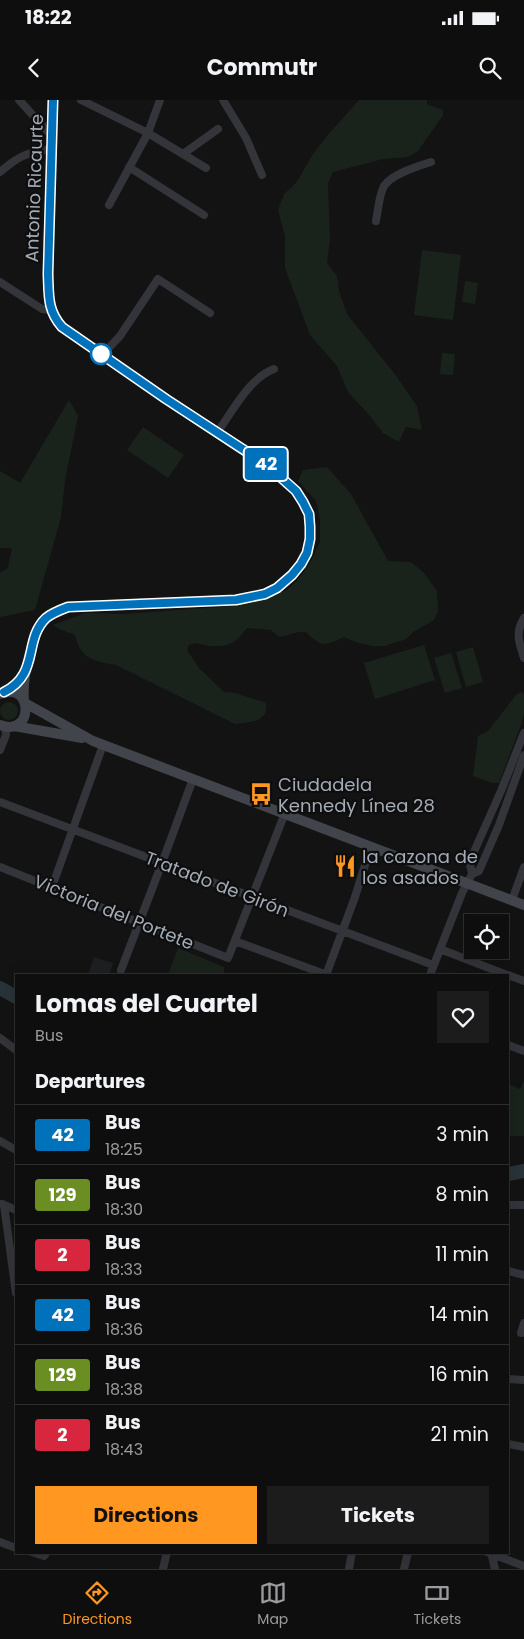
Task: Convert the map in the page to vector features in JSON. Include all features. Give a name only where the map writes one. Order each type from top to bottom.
[{"type":"main road","name":"Antonio Ricaurte","points":[[50,310],[48,274],[53,100]]},
{"type":"main road","points":[[6,726],[22,721],[25,716],[25,674],[40,626],[46,618],[68,607],[252,598],[277,588],[292,575],[307,553],[310,539],[309,514],[303,502],[296,491],[267,465],[166,399],[62,327],[54,319],[50,310]]},
{"type":"main road","points":[[2,693],[12,688],[25,674]]},
{"type":"main road","points":[[2,693],[17,694],[25,702],[93,741],[371,846],[469,878],[524,905]]},
{"type":"main road","points":[[6,726],[93,741]]},
{"type":"street","points":[[20,100],[52,136]]},
{"type":"street","points":[[81,100],[148,133],[206,168]]},
{"type":"street","points":[[109,205],[148,133],[160,100]]},
{"type":"street","points":[[226,101],[246,138],[262,175]]},
{"type":"street","points":[[183,154],[218,129]]},
{"type":"street","points":[[0,172],[17,157],[52,150]]},
{"type":"street","points":[[376,221],[383,187],[389,181],[411,169],[431,162]]},
{"type":"street","points":[[129,166],[204,215]]},
{"type":"street","points":[[102,355],[120,336],[158,279],[210,313]]},
{"type":"street","points":[[0,282],[42,309],[50,310]]},
{"type":"street","points":[[217,432],[252,384],[263,374],[274,369]]},
{"type":"street","points":[[524,618],[518,630],[518,641],[524,658]]},
{"type":"street","points":[[0,750],[6,735],[6,726]]},
{"type":"street","points":[[430,974],[469,878],[473,854],[524,733]]},
{"type":"street","points":[[52,887],[103,745]]},
{"type":"street","points":[[469,878],[479,871],[502,817],[524,755]]},
{"type":"street","points":[[121,970],[193,779]]},
{"type":"street","name":"Tratado de Girón","points":[[0,802],[433,966]]},
{"type":"street","points":[[285,813],[235,940],[324,974]]},
{"type":"street","points":[[327,974],[371,846]]},
{"type":"street","name":"Victoria del Portete","points":[[0,867],[228,958],[235,940]]},
{"type":"street","points":[[512,900],[524,867]]},
{"type":"street","points":[[440,949],[504,974]]},
{"type":"street","points":[[509,976],[524,982]]},
{"type":"street","points":[[0,1038],[15,1049]]},
{"type":"street","points":[[509,1044],[524,1051]]},
{"type":"street","points":[[0,1141],[15,1149]]},
{"type":"street","points":[[2,1204],[15,1210]]},
{"type":"street","points":[[2,1204],[15,1287]]},
{"type":"street","points":[[509,1205],[524,1205]]},
{"type":"street","points":[[509,1271],[524,1275]]},
{"type":"street","points":[[521,1333],[524,1323]]},
{"type":"street","points":[[509,1378],[524,1380]]},
{"type":"street","points":[[509,1444],[524,1448]]},
{"type":"street","points":[[0,1542],[15,1548]]},
{"type":"street","points":[[164,1569],[167,1554]]},
{"type":"street","points":[[349,1569],[352,1554]]},
{"type":"street","points":[[404,1569],[408,1554]]},
{"type":"street","points":[[490,1554],[495,1569]]},
{"type":"street","points":[[493,1554],[524,1566]]},
{"type":"shaded area","points":[[359,100],[427,100],[427,104],[443,110],[443,115],[418,151],[408,157],[383,159],[333,172],[328,183],[330,239],[327,263],[337,276],[339,291],[347,314],[397,377],[417,406],[422,430],[406,427],[399,442],[383,433],[348,392],[337,366],[310,335],[285,268],[285,236],[278,210],[284,194],[296,183],[313,154]]},
{"type":"shaded area","points":[[422,250],[461,255],[453,320],[414,315]]},
{"type":"shaded area","points":[[465,281],[478,283],[475,304],[462,302]]},
{"type":"shaded area","points":[[442,353],[455,354],[453,375],[440,374]]},
{"type":"shaded area","points":[[69,400],[78,416],[65,480],[61,517],[35,610],[0,617],[0,573],[8,568],[12,548],[0,548],[0,471],[20,483]]},
{"type":"shaded area","points":[[143,427],[184,455],[168,478],[127,450]]},
{"type":"shaded area","points":[[327,467],[351,494],[388,561],[411,562],[424,573],[437,591],[438,611],[434,620],[413,632],[406,639],[385,646],[372,646],[344,637],[324,644],[316,641],[306,632],[279,637],[271,630],[247,628],[237,640],[229,644],[219,646],[189,645],[187,650],[199,668],[224,692],[236,693],[266,703],[266,710],[261,718],[251,722],[235,724],[116,665],[97,661],[89,657],[81,649],[75,635],[53,625],[85,613],[123,614],[235,606],[287,590],[297,581],[310,563],[320,542],[320,519],[316,501],[298,481],[303,470]]},
{"type":"shaded area","points":[[424,645],[435,680],[375,699],[364,663]]},
{"type":"shaded area","points":[[473,647],[483,682],[466,687],[456,652]]},
{"type":"shaded area","points":[[451,653],[462,688],[445,693],[434,658]]},
{"type":"shaded area","points":[[521,692],[524,694],[524,714],[499,783],[492,783],[473,776],[478,736],[488,731],[516,695]]},
{"type":"shaded area","points":[[5,702],[13,702],[18,707],[16,718],[5,720],[0,715],[0,707]]},
{"type":"shaded area","points":[[178,948],[224,967],[224,974],[168,974]]},
{"type":"shaded area","points":[[94,957],[113,963],[110,973],[112,974],[88,974]]},
{"type":"shaded area","points":[[524,1081],[524,1136],[509,1136],[509,1084],[520,1089]]},
{"type":"waterway","points":[[0,988],[15,996]]},
{"type":"waterway","points":[[509,1174],[524,1171]]},
{"type":"bus line","name":"42","points":[[4,692],[18,683],[25,674],[40,626],[46,618],[56,612],[68,607],[252,598],[277,588],[292,575],[307,553],[310,539],[309,514],[296,491],[286,481],[267,465],[166,399],[62,327],[54,319],[50,310],[48,274],[53,100]]},
{"type":"place","name":"Ciudadela Kennedy Línea 28","points":[[261,794]]},
{"type":"place","name":"la cazona de los asados","points":[[345,866]]}]
